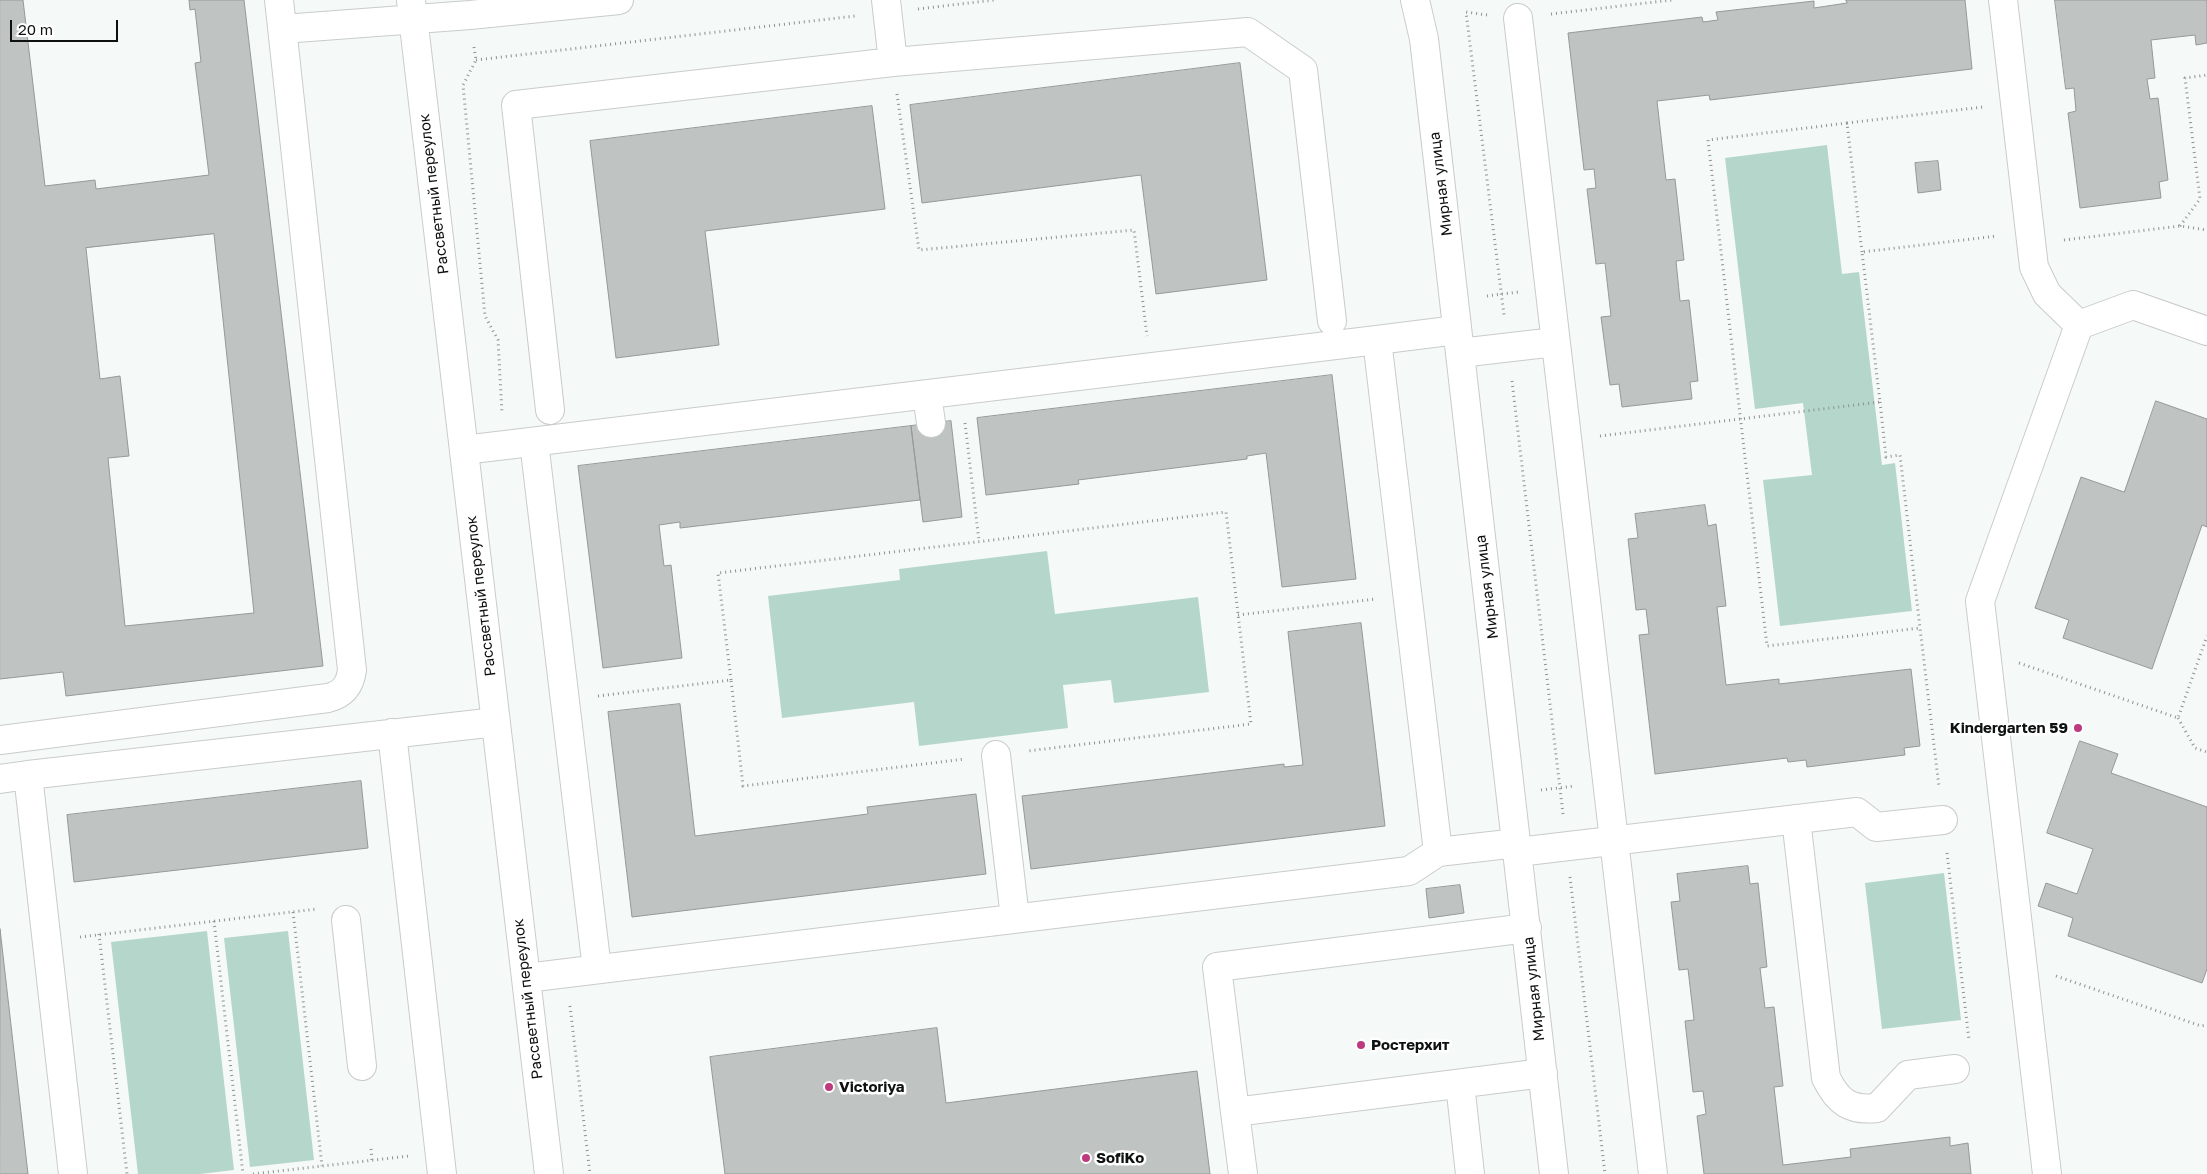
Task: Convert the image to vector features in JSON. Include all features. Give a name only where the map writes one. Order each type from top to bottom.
[{"type":"street","points":[[0,740],[328,698],[337,696],[350,681],[351,660],[279,0]]},
{"type":"street","points":[[282,29],[412,9],[619,0]]},
{"type":"street","name":"Мирная улица","points":[[1415,0],[1424,40],[1554,1174]]},
{"type":"street","points":[[2003,0],[2034,267],[2047,294],[2079,325]]},
{"type":"street","points":[[887,6],[893,62]]},
{"type":"street","name":"Рассветный переулок","points":[[412,9],[549,1174]]},
{"type":"street","points":[[1518,18],[1653,1174]]},
{"type":"street","points":[[550,410],[516,105],[893,62],[1248,32],[1303,70],[1332,321]]},
{"type":"street","points":[[2079,325],[2134,305],[2207,331]]},
{"type":"street","points":[[2047,1174],[1980,601],[2079,325]]},
{"type":"street","points":[[464,450],[1377,340],[1458,342],[1508,347],[1555,342]]},
{"type":"street","points":[[1377,340],[1438,852]]},
{"type":"street","points":[[927,394],[931,423]]},
{"type":"street","points":[[534,442],[597,969]]},
{"type":"street","points":[[0,779],[496,722]]},
{"type":"street","points":[[392,733],[441,1163]]},
{"type":"street","points":[[996,755],[1015,918]]},
{"type":"street","points":[[28,775],[73,1174]]},
{"type":"street","points":[[526,978],[1409,871],[1438,852],[1566,847],[1857,812],[1876,827],[1943,820]]},
{"type":"street","points":[[1796,819],[1826,1078],[1832,1089],[1840,1099],[1850,1106],[1862,1110],[1877,1108],[1908,1074],[1962,1058]]},
{"type":"street","points":[[346,920],[362,1066]]},
{"type":"street","points":[[1243,1174],[1217,967],[1527,928]]},
{"type":"street","points":[[1235,1112],[1543,1073]]},
{"type":"street","points":[[1460,1084],[1470,1174]]},
{"type":"path","points":[[476,60],[887,6],[994,0]]},
{"type":"path","points":[[1605,1174],[1502,294],[1466,12],[1518,18],[1672,0]]},
{"type":"path","points":[[893,62],[919,250],[1134,230],[1147,338],[1157,337]]},
{"type":"path","points":[[2180,226],[2200,199],[2185,78],[2207,75]]},
{"type":"path","points":[[1920,628],[1767,646],[1708,140],[2015,103]]},
{"type":"path","points":[[1847,123],[1886,457],[1900,455],[1943,820],[1962,1058]]},
{"type":"path","points":[[2063,240],[2180,226],[2207,230]]},
{"type":"path","points":[[1862,252],[2030,232]]},
{"type":"path","points":[[1454,300],[1549,289]]},
{"type":"path","points":[[961,390],[979,541]]},
{"type":"path","points":[[1567,440],[1880,402]]},
{"type":"path","points":[[1226,512],[1238,615],[1251,724],[743,786],[718,573],[1226,512]]},
{"type":"path","points":[[1238,615],[1408,595]]},
{"type":"path","points":[[2178,718],[2207,636]]},
{"type":"path","points":[[1986,651],[2178,718],[2195,748],[2207,752]]},
{"type":"path","points":[[565,700],[731,680]]},
{"type":"path","points":[[1511,794],[1607,782]]},
{"type":"path","points":[[47,940],[319,909]]},
{"type":"path","points":[[293,912],[322,1166]]},
{"type":"path","points":[[214,921],[243,1174]]},
{"type":"path","points":[[99,934],[127,1174]]},
{"type":"path","points":[[2023,964],[2201,1026],[2207,1026]]},
{"type":"path","points":[[371,1149],[372,1160]]},
{"type":"path","points":[[253,1174],[372,1160],[441,1163]]},
{"type":"green space","points":[[1827,145],[1842,274],[1859,272],[1882,465],[1895,463],[1912,611],[1780,626],[1763,480],[1812,475],[1803,403],[1755,409],[1725,158]]},
{"type":"green space","points":[[1047,551],[1055,614],[1198,597],[1209,692],[1114,703],[1111,680],[1063,685],[1068,728],[919,746],[914,702],[782,718],[768,596],[900,580],[899,569]]},
{"type":"green space","points":[[1944,873],[1961,1020],[1882,1029],[1865,883]]},
{"type":"green space","points":[[207,931],[234,1170],[200,1174],[138,1174],[111,942]]},
{"type":"green space","points":[[288,931],[314,1160],[250,1167],[224,938]]},
{"type":"building","points":[[0,0],[23,0],[45,186],[95,180],[96,189],[209,175],[195,63],[201,62],[195,9],[190,10],[189,0],[244,0],[323,666],[66,696],[63,672],[0,679]],"holes":[[[214,234],[254,613],[125,626],[108,458],[129,456],[120,376],[100,379],[86,248]]]},
{"type":"building","points":[[1846,0],[1965,0],[1972,69],[1710,100],[1709,95],[1657,101],[1666,180],[1675,179],[1684,260],[1676,261],[1680,301],[1689,300],[1698,381],[1690,382],[1692,399],[1622,407],[1619,384],[1610,385],[1601,317],[1611,316],[1605,263],[1596,264],[1587,189],[1596,188],[1594,169],[1584,170],[1568,33],[1702,17],[1703,22],[1718,20],[1716,12],[1814,1],[1814,8],[1847,3]]},
{"type":"building","points":[[2055,0],[2207,0],[2207,43],[2196,45],[2195,35],[2151,40],[2155,78],[2147,79],[2150,99],[2158,98],[2168,180],[2159,182],[2161,198],[2080,208],[2068,113],[2076,111],[2074,88],[2066,89]]},
{"type":"building","points":[[1240,63],[1267,280],[1156,294],[1141,175],[922,203],[910,105]]},
{"type":"building","points":[[872,106],[885,209],[705,231],[719,345],[616,358],[590,141]]},
{"type":"building","points":[[1938,161],[1941,190],[1918,193],[1915,163]]},
{"type":"building","points":[[1332,375],[1356,579],[1282,587],[1266,453],[1247,456],[1247,459],[1078,480],[1079,484],[986,495],[977,418]]},
{"type":"building","points":[[2156,401],[2207,419],[2207,527],[2202,525],[2152,669],[2063,638],[2069,620],[2035,608],[2081,477],[2124,492]]},
{"type":"building","points":[[951,421],[962,517],[923,522],[911,426]]},
{"type":"building","points":[[911,426],[920,500],[680,528],[680,522],[659,525],[664,566],[671,565],[682,658],[603,668],[578,466]]},
{"type":"building","points":[[1705,505],[1708,526],[1716,524],[1726,606],[1717,607],[1726,685],[1779,679],[1779,684],[1911,669],[1920,746],[1904,748],[1905,755],[1807,767],[1806,760],[1788,762],[1787,758],[1655,774],[1639,635],[1649,634],[1646,609],[1636,610],[1628,539],[1638,538],[1635,514]]},
{"type":"building","points":[[1361,623],[1385,826],[1031,869],[1022,796],[1284,764],[1284,767],[1303,765],[1288,632]]},
{"type":"building","points":[[680,704],[695,836],[868,814],[867,807],[976,794],[986,874],[632,917],[608,712]]},
{"type":"building","points":[[2080,741],[2118,754],[2111,773],[2207,807],[2207,969],[2202,983],[2068,936],[2073,918],[2038,906],[2046,883],[2077,894],[2093,849],[2047,833]]},
{"type":"building","points":[[361,781],[368,848],[74,882],[67,815]]},
{"type":"building","points":[[1748,866],[1750,884],[1758,883],[1767,967],[1760,968],[1765,1008],[1774,1007],[1783,1086],[1774,1087],[1783,1165],[1851,1157],[1850,1149],[1950,1137],[1950,1146],[1968,1143],[1971,1174],[1704,1174],[1697,1116],[1706,1114],[1703,1091],[1693,1092],[1685,1021],[1694,1020],[1688,969],[1679,970],[1671,902],[1680,901],[1677,874]]},
{"type":"building","points":[[1460,885],[1464,913],[1429,918],[1426,889]]},
{"type":"building","points":[[0,929],[28,1174],[0,1174]]},
{"type":"building","name":"Victoriya","points":[[937,1028],[946,1103],[1197,1071],[1210,1174],[725,1174],[710,1057]]},
{"type":"place","name":"Kindergarten 59","points":[[2078,728]]},
{"type":"place","name":"Ростерхит","points":[[1361,1045]]},
{"type":"place","name":"Victoriya","points":[[829,1087]]},
{"type":"place","name":"SofiKo","points":[[1086,1158]]}]
